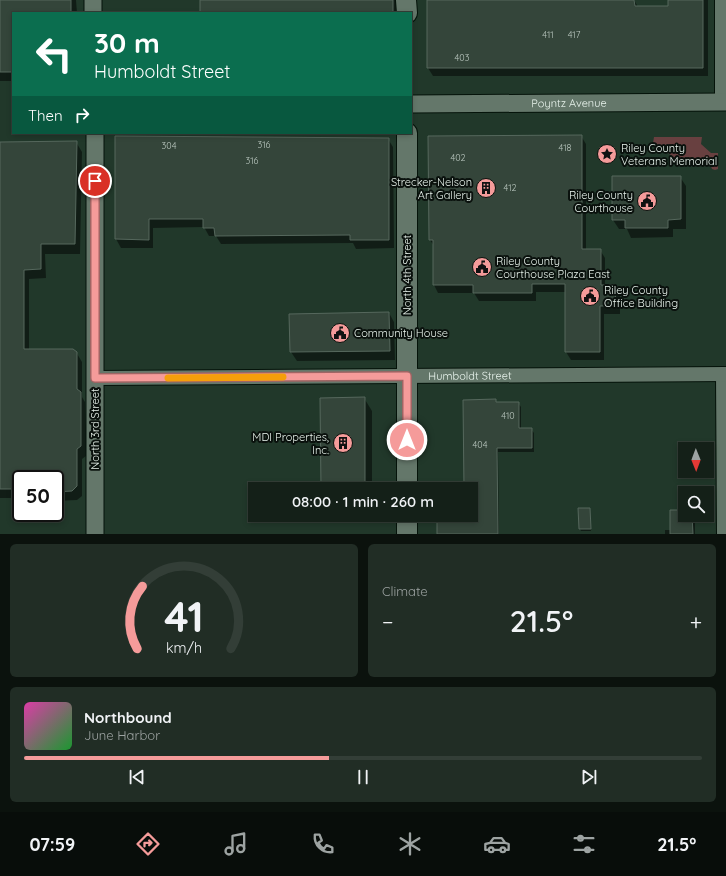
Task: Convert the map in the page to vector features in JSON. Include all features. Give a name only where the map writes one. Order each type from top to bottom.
[{"type":"main road","points":[[406,0],[406,12]]},
{"type":"main road","name":"North 4th Street","points":[[407,134],[407,482]]},
{"type":"main road","points":[[407,522],[407,534]]},
{"type":"street","points":[[93,0],[93,12]]},
{"type":"street","points":[[722,0],[724,102]]},
{"type":"street","name":"Poyntz Avenue","points":[[412,104],[724,102]]},
{"type":"street","name":"North 3rd Street","points":[[95,134],[95,534]]},
{"type":"street","points":[[724,534],[725,374]]},
{"type":"street","name":"Humboldt Street","points":[[95,378],[725,374]]},
{"type":"shaded area","points":[[0,0],[726,0],[726,534],[0,534]]},
{"type":"shaded area","points":[[654,137],[702,137],[701,144],[711,153],[718,153],[718,169],[712,169],[710,164],[684,164],[653,143]]},
{"type":"building","points":[[0,0],[71,0],[71,12],[12,12],[12,72],[0,72]]},
{"type":"building","points":[[200,0],[393,0],[393,12],[200,12]]},
{"type":"building","points":[[427,0],[634,0],[635,6],[668,6],[668,0],[703,0],[703,68],[427,68]]},
{"type":"building","points":[[582,135],[582,249],[601,249],[601,285],[615,285],[616,306],[600,306],[600,352],[565,352],[565,284],[532,284],[532,293],[473,293],[473,285],[433,285],[433,240],[429,240],[428,136]]},
{"type":"building","points":[[115,136],[389,138],[389,240],[350,240],[350,235],[215,236],[214,228],[203,228],[203,219],[149,219],[149,240],[115,239]]},
{"type":"building","points":[[77,141],[75,244],[41,244],[41,269],[24,270],[24,349],[73,349],[77,352],[77,389],[81,392],[81,446],[77,449],[77,486],[72,491],[64,491],[64,470],[12,470],[12,489],[0,489],[0,142]]},
{"type":"building","name":"Riley County Courthouse","points":[[612,176],[681,176],[681,219],[668,220],[668,228],[625,228],[625,220],[612,220]]},
{"type":"building","name":"Community House","points":[[389,312],[390,351],[290,352],[289,314]]},
{"type":"building","name":"MDI Properties, Inc.","points":[[365,397],[365,482],[321,482],[320,398]]},
{"type":"building","points":[[496,399],[496,402],[519,402],[519,428],[532,428],[532,448],[497,448],[498,534],[437,534],[437,522],[478,522],[478,482],[464,482],[463,400]]},
{"type":"building","points":[[578,508],[590,508],[591,529],[579,529]]},
{"type":"building","points":[[670,510],[678,510],[678,522],[692,522],[693,534],[670,534]]},
{"type":"slow traffic","points":[[168,378],[283,377]]},
{"type":"place","name":"Riley County Veterans Memorial","points":[[607,154]]},
{"type":"place","name":"Strecker-Nelson Art Gallery","points":[[486,188]]},
{"type":"place","name":"Riley County Courthouse","points":[[647,201]]},
{"type":"place","name":"Riley County Courthouse Plaza East","points":[[482,267]]},
{"type":"place","name":"Riley County Office Building","points":[[590,296]]},
{"type":"place","name":"Community House","points":[[340,333]]},
{"type":"place","name":"MDI Properties, Inc.","points":[[343,443]]},
{"type":"route","points":[[95,181],[95,378],[407,376],[407,440]]}]
